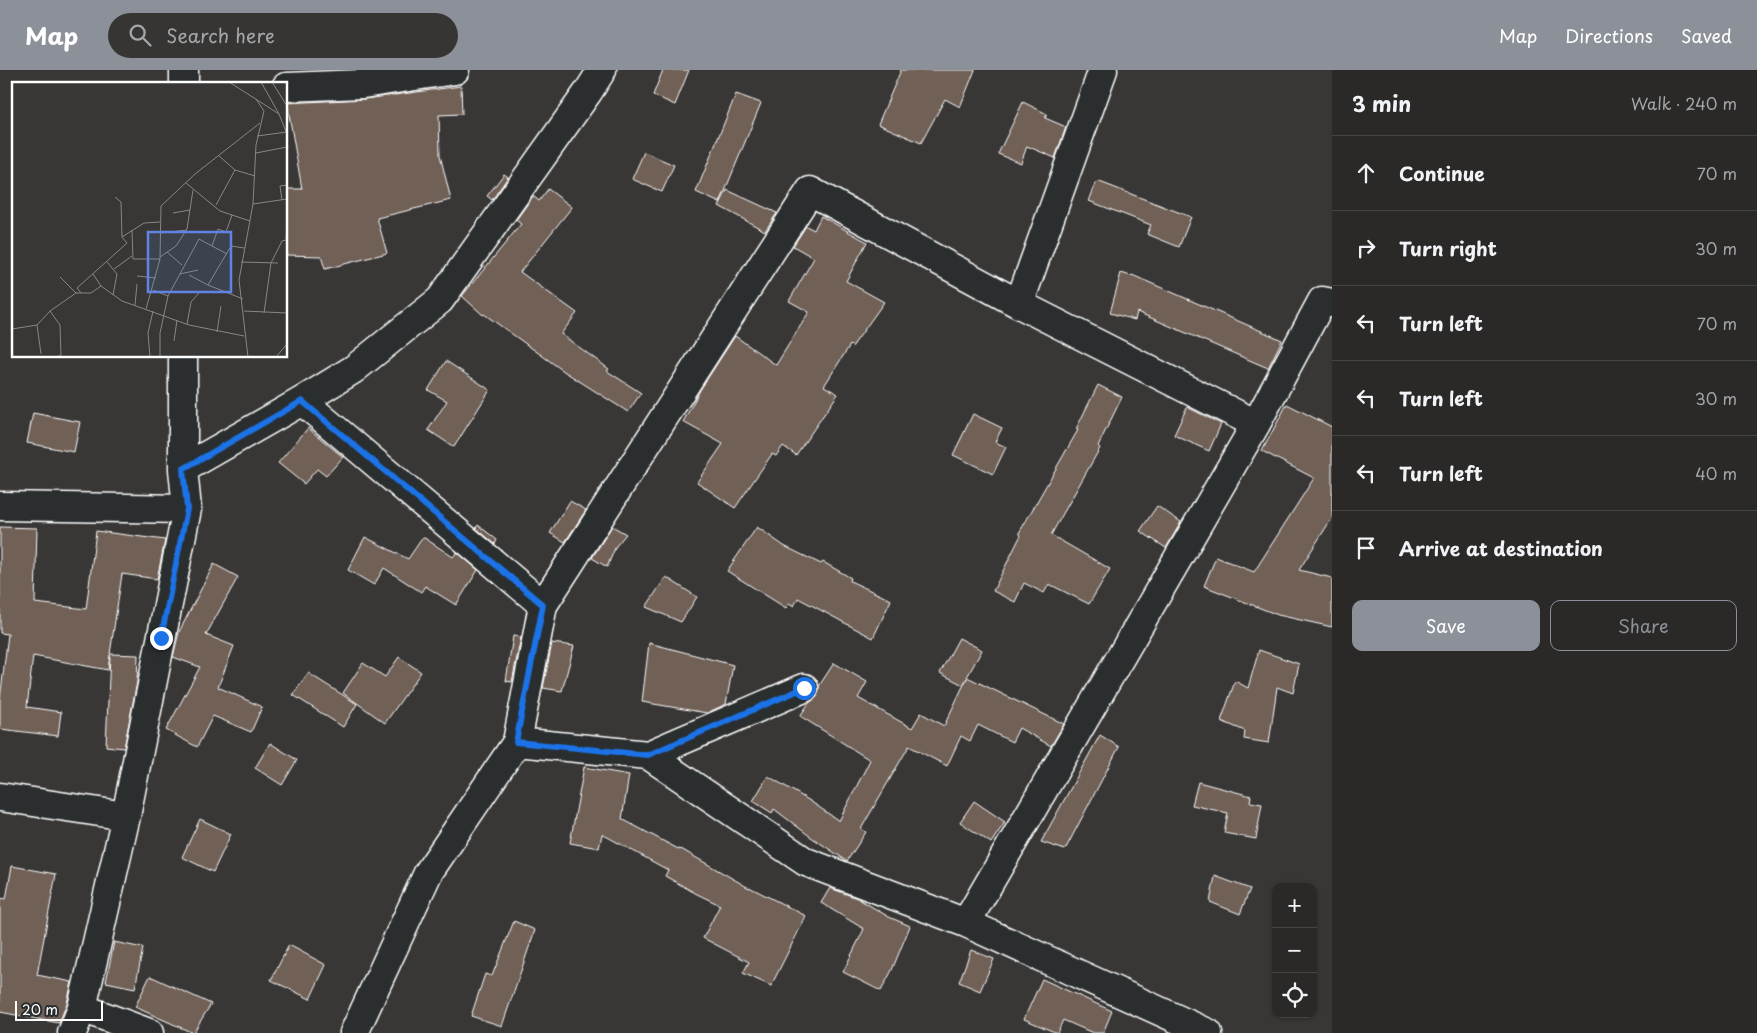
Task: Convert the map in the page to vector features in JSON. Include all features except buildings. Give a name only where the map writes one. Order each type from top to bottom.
[{"type":"street","points":[[288,87],[363,84],[455,70]]},
{"type":"street","points":[[183,469],[302,401],[354,368],[440,300],[602,70]]},
{"type":"street","points":[[1019,304],[1103,70]]},
{"type":"street","points":[[354,1033],[428,873],[516,742],[543,605],[810,191],[1019,304],[1256,424]]},
{"type":"street","points":[[966,923],[1256,424],[1322,301],[1332,303]]},
{"type":"street","points":[[150,1033],[77,1021],[126,816],[187,509],[183,469],[183,358]]},
{"type":"street","points":[[302,401],[543,605]]},
{"type":"street","points":[[0,506],[187,509]]},
{"type":"street","points":[[648,755],[804,688]]},
{"type":"street","points":[[516,742],[648,755],[806,862],[966,923],[1208,1033]]},
{"type":"street","points":[[0,797],[126,816]]},
{"type":"route","points":[[161,638],[187,509],[183,469],[302,401],[543,605],[516,742],[648,755],[804,688]]}]
